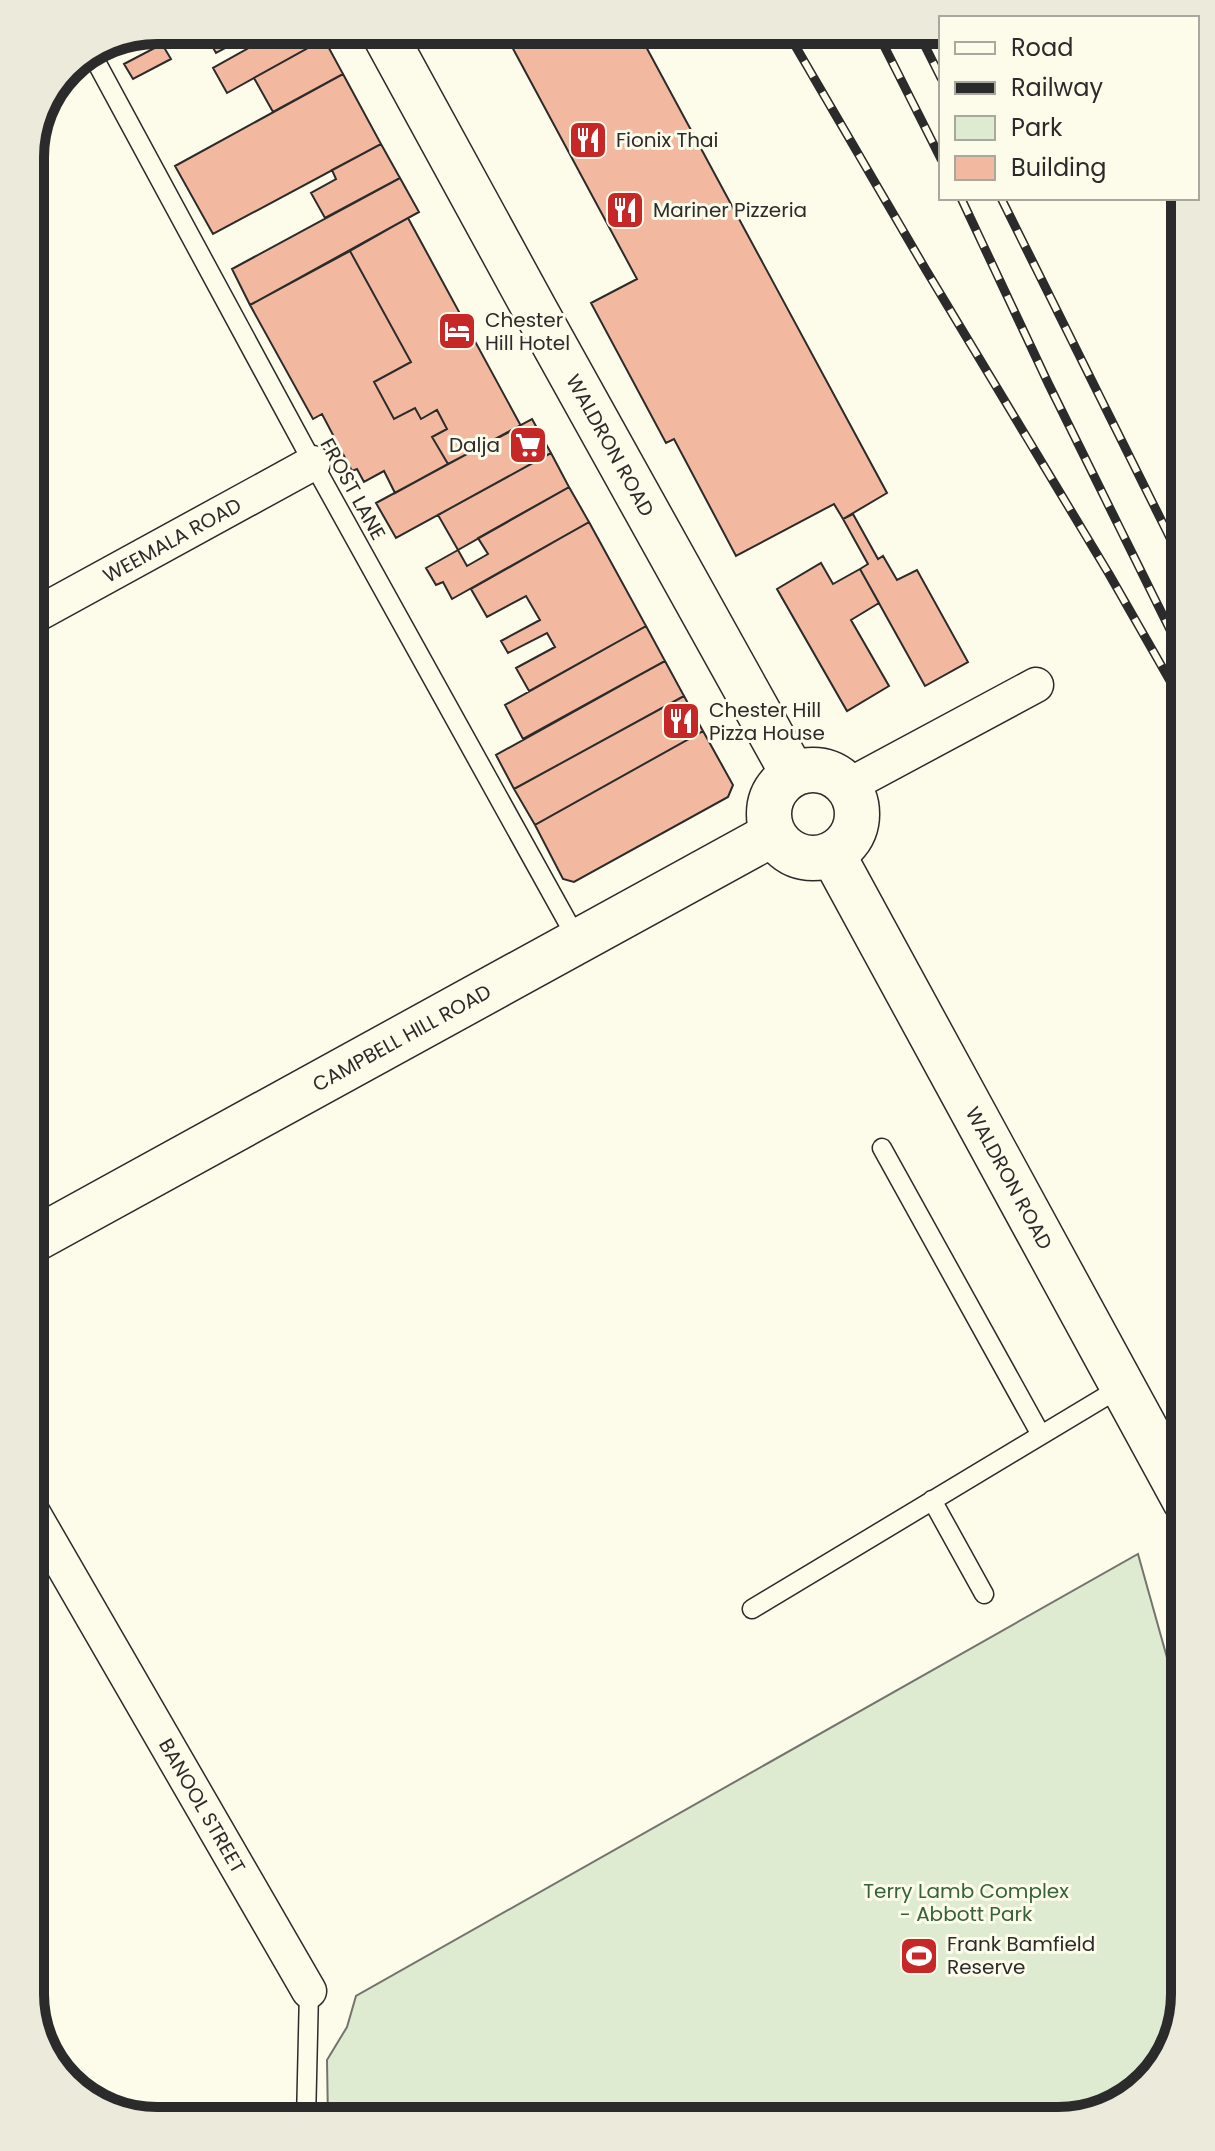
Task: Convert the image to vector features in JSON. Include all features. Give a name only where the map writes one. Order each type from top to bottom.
[{"type":"main road","name":"WALDRON ROAD","points":[[390,44],[793,774]]},
{"type":"main road","points":[[805,770],[829,772],[848,786],[856,800],[858,817],[854,832],[833,855],[818,859],[802,858],[780,844],[773,834],[769,819],[773,794],[780,783],[793,774],[805,770]]},
{"type":"main road","name":"CAMPBELL HILL ROAD","points":[[44,1234],[773,834]]},
{"type":"main road","name":"WALDRON ROAD","points":[[833,855],[1171,1475]]},
{"type":"street","name":"WEEMALA ROAD","points":[[44,610],[313,463]]},
{"type":"street","points":[[848,786],[1036,685]]},
{"type":"street","name":"BANOOL STREET","points":[[44,1532],[309,1991]]},
{"type":"lane","name":"FROST LANE","points":[[96,62],[313,463],[578,941]]},
{"type":"lane","points":[[882,1148],[1041,1435]]},
{"type":"lane","points":[[752,1609],[1123,1386]]},
{"type":"lane","points":[[932,1500],[984,1594]]},
{"type":"lane","name":"BANOOL STREET","points":[[306,2107],[309,1991]]},
{"type":"green space","name":"Terry Lamb Complex - Abbott Park","points":[[1138,1554],[1171,1672],[1171,1994],[1169,2016],[1159,2044],[1143,2069],[1121,2088],[1087,2103],[1058,2107],[328,2107],[327,2060],[347,2027],[356,1996]]},
{"type":"building","points":[[162,44],[171,59],[133,79],[124,64]]},
{"type":"building","points":[[211,44],[233,44],[216,53]]},
{"type":"building","points":[[256,44],[315,44],[227,93],[213,68]]},
{"type":"building","points":[[315,44],[327,44],[343,74],[273,112],[254,78]]},
{"type":"building","points":[[511,44],[645,44],[887,493],[843,519],[834,504],[736,556],[674,439],[666,443],[591,303],[637,279]]},
{"type":"building","points":[[343,74],[381,144],[213,234],[175,166]]},
{"type":"building","points":[[381,144],[400,178],[325,218],[311,193],[336,179],[332,170]]},
{"type":"building","points":[[400,178],[419,212],[250,305],[232,269]]},
{"type":"building","points":[[408,218],[521,426],[448,464],[432,437],[447,429],[437,410],[421,419],[415,408],[394,419],[374,382],[411,362],[350,251]]},
{"type":"building","points":[[350,251],[411,362],[374,382],[394,419],[415,408],[421,419],[437,410],[447,429],[432,437],[448,464],[395,493],[384,471],[364,482],[357,469],[352,471],[322,414],[313,419],[250,305]]},
{"type":"building","points":[[532,419],[551,453],[396,538],[376,503]]},
{"type":"building","points":[[551,453],[569,487],[458,550],[438,515]]},
{"type":"building","points":[[569,487],[589,522],[452,599],[443,582],[436,585],[426,568],[458,550],[467,566],[488,554],[478,538]]},
{"type":"building","points":[[853,514],[878,559],[883,556],[897,580],[917,570],[968,662],[925,686],[860,569],[868,564],[843,519]]},
{"type":"building","points":[[589,522],[646,626],[529,691],[516,668],[555,647],[547,633],[508,653],[501,641],[540,620],[526,596],[487,617],[471,589]]},
{"type":"building","points":[[821,563],[833,584],[860,569],[879,603],[851,620],[889,686],[847,711],[777,589]]},
{"type":"building","points":[[646,626],[665,661],[523,739],[505,705]]},
{"type":"building","points":[[665,661],[684,696],[514,789],[496,755]]},
{"type":"building","points":[[684,696],[703,731],[535,825],[514,789]]},
{"type":"building","points":[[703,731],[733,785],[728,797],[574,882],[563,879],[535,825]]},
{"type":"railway","points":[[794,44],[1171,682]]},
{"type":"railway","points":[[883,44],[939,155]]},
{"type":"railway","points":[[924,44],[939,74]]},
{"type":"railway","points":[[962,200],[1171,632]]},
{"type":"railway","points":[[1002,200],[1171,540]]},
{"type":"place","name":"Fionix Thai","points":[[588,140]]},
{"type":"place","name":"Mariner Pizzeria","points":[[625,210]]},
{"type":"place","name":"Chester Hill Hotel","points":[[457,331]]},
{"type":"place","name":"Dalja","points":[[528,445]]},
{"type":"place","name":"Chester Hill Pizza House","points":[[681,721]]},
{"type":"place","name":"Frank Bamfield Reserve","points":[[919,1956]]}]
